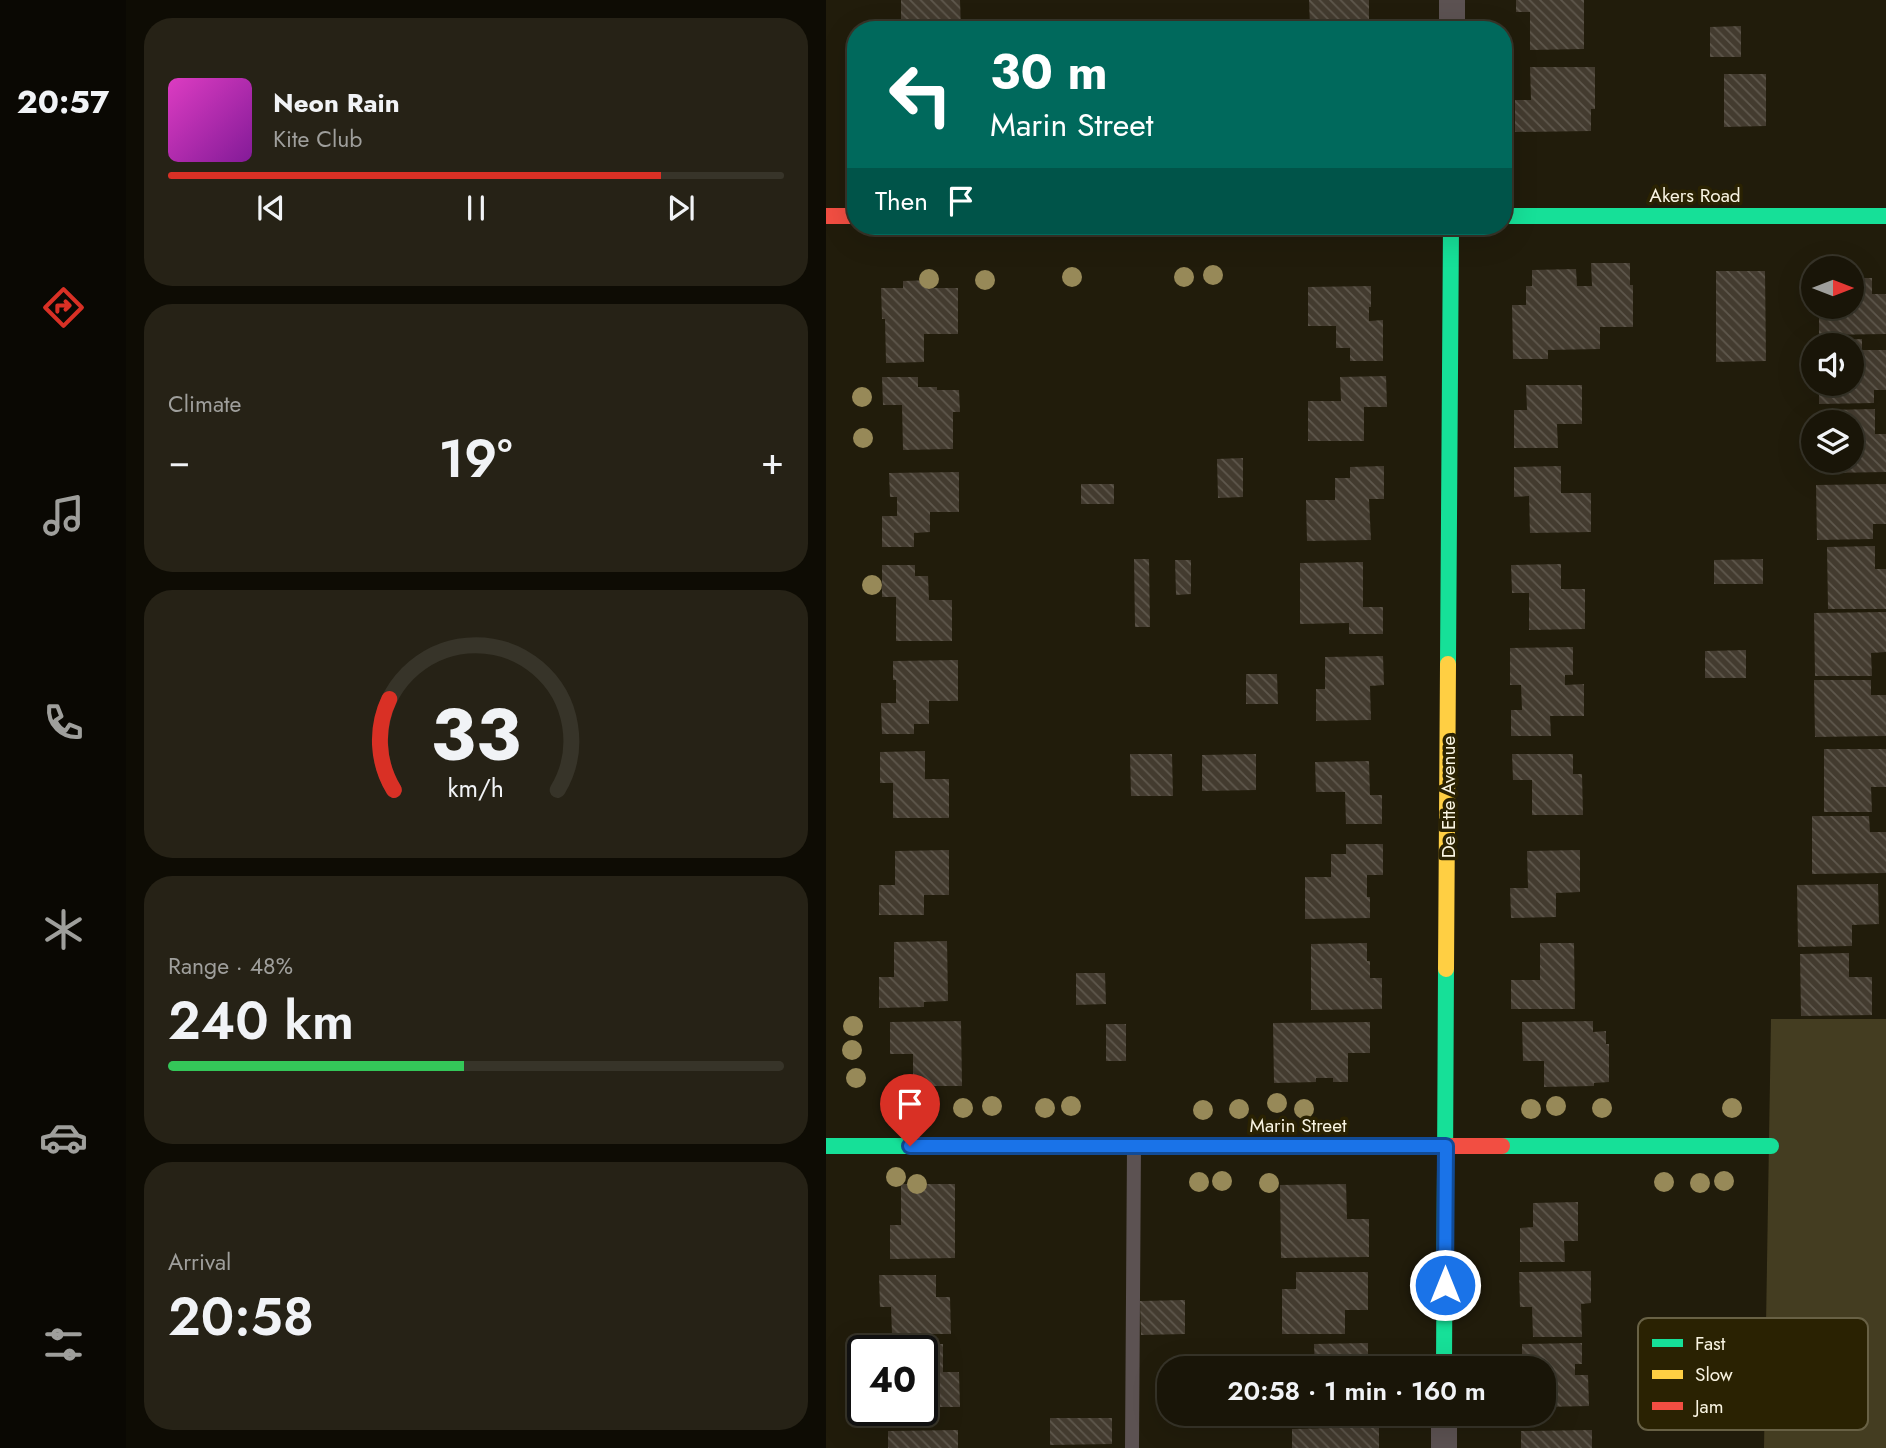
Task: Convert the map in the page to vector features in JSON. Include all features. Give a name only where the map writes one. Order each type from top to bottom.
[{"type":"street","points":[[1452,0],[1452,21]]},
{"type":"street","points":[[826,216],[847,216]]},
{"type":"street","name":"Akers Road","points":[[1512,216],[1886,216]]},
{"type":"street","name":"De Ette Avenue","points":[[1444,1356],[1451,235]]},
{"type":"street","name":"Marin Street","points":[[826,1146],[1771,1146]]},
{"type":"street","points":[[1444,1426],[1444,1448]]},
{"type":"lane","points":[[1132,1448],[1134,1146]]},
{"type":"shaded area","points":[[1771,1019],[1886,1019],[1886,1448],[1764,1448],[1764,1430],[1868,1430],[1868,1318],[1766,1318]]},
{"type":"building","points":[[901,0],[960,0],[961,21],[901,21]]},
{"type":"building","points":[[1309,0],[1369,0],[1369,21],[1310,21]]},
{"type":"building","points":[[1516,0],[1584,0],[1584,49],[1530,50],[1530,12],[1516,12]]},
{"type":"building","points":[[1741,26],[1741,57],[1710,57],[1710,27]]},
{"type":"building","points":[[1530,67],[1595,67],[1595,109],[1591,109],[1591,131],[1515,132],[1515,100],[1531,100]]},
{"type":"building","points":[[1724,74],[1766,74],[1766,126],[1724,127]]},
{"type":"building","points":[[1591,263],[1630,263],[1633,327],[1600,327],[1600,349],[1548,350],[1548,359],[1513,359],[1512,305],[1526,305],[1526,286],[1532,286],[1532,270],[1576,269],[1577,286],[1592,286]]},
{"type":"building","points":[[1716,271],[1765,271],[1766,361],[1716,362]]},
{"type":"building","points":[[1864,278],[1872,278],[1872,294],[1886,294],[1886,334],[1819,333],[1819,319],[1864,319]]},
{"type":"building","points":[[933,280],[933,288],[958,288],[958,334],[924,334],[924,362],[886,363],[881,288],[903,288],[903,281]]},
{"type":"building","points":[[1371,286],[1369,321],[1383,320],[1383,361],[1350,361],[1350,348],[1336,348],[1336,326],[1308,326],[1308,287]]},
{"type":"building","points":[[1864,350],[1886,350],[1886,390],[1874,390],[1874,403],[1819,404],[1819,396],[1864,396]]},
{"type":"building","points":[[1386,376],[1387,407],[1364,407],[1364,441],[1308,441],[1308,401],[1341,401],[1340,377]]},
{"type":"building","points":[[882,377],[918,377],[918,387],[959,390],[960,412],[953,412],[953,449],[903,450],[902,405],[883,405]]},
{"type":"building","points":[[1526,385],[1582,385],[1582,424],[1557,424],[1558,448],[1514,448],[1514,410],[1527,410]]},
{"type":"building","points":[[1875,409],[1875,434],[1886,434],[1886,472],[1864,472],[1864,410],[1827,410]]},
{"type":"building","points":[[1243,458],[1243,497],[1218,498],[1217,459]]},
{"type":"building","points":[[1384,466],[1384,499],[1369,499],[1371,540],[1307,541],[1306,500],[1335,500],[1335,478],[1350,478],[1350,467]]},
{"type":"building","points":[[1561,466],[1561,493],[1591,493],[1591,532],[1530,533],[1529,496],[1514,497],[1514,467]]},
{"type":"building","points":[[959,472],[959,512],[930,512],[930,532],[914,533],[914,547],[882,547],[882,516],[897,516],[897,497],[890,497],[889,473]]},
{"type":"building","points":[[1081,484],[1114,484],[1114,504],[1081,504]]},
{"type":"building","points":[[1886,484],[1886,524],[1873,524],[1873,539],[1817,540],[1816,485]]},
{"type":"building","points":[[1875,546],[1875,569],[1886,569],[1886,609],[1828,609],[1827,547]]},
{"type":"building","points":[[1134,559],[1149,559],[1150,627],[1135,627]]},
{"type":"building","points":[[1763,559],[1763,584],[1714,584],[1714,560]]},
{"type":"building","points":[[1175,560],[1191,560],[1191,594],[1176,595]]},
{"type":"building","points":[[1363,562],[1363,607],[1383,607],[1383,634],[1349,634],[1349,623],[1300,624],[1300,563]]},
{"type":"building","points":[[1561,564],[1561,589],[1585,589],[1585,629],[1529,630],[1529,593],[1512,593],[1511,565]]},
{"type":"building","points":[[882,565],[915,565],[915,576],[928,576],[929,600],[952,600],[952,641],[896,641],[896,597],[882,597]]},
{"type":"building","points":[[1886,612],[1886,652],[1871,653],[1872,676],[1815,676],[1814,613]]},
{"type":"building","points":[[1573,647],[1573,675],[1565,675],[1565,685],[1584,684],[1584,716],[1550,716],[1551,736],[1511,736],[1511,710],[1522,710],[1521,685],[1510,685],[1510,648]]},
{"type":"building","points":[[1746,650],[1746,678],[1705,678],[1705,651]]},
{"type":"building","points":[[1383,656],[1384,685],[1370,686],[1371,720],[1316,721],[1316,689],[1325,689],[1325,657]]},
{"type":"building","points":[[958,660],[958,701],[929,701],[929,724],[914,724],[914,734],[882,734],[881,703],[896,703],[893,661]]},
{"type":"building","points":[[1246,674],[1277,674],[1278,704],[1246,704]]},
{"type":"building","points":[[1814,680],[1871,680],[1871,695],[1886,695],[1886,736],[1815,737]]},
{"type":"building","points":[[1824,749],[1886,749],[1886,787],[1871,787],[1872,812],[1824,812]]},
{"type":"building","points":[[925,751],[925,779],[949,779],[949,818],[893,818],[893,783],[880,783],[880,752]]},
{"type":"building","points":[[1130,754],[1172,754],[1173,796],[1131,796]]},
{"type":"building","points":[[1256,754],[1256,790],[1202,791],[1202,755]]},
{"type":"building","points":[[1512,754],[1573,754],[1573,774],[1582,774],[1583,815],[1532,815],[1532,780],[1513,780]]},
{"type":"building","points":[[1369,761],[1370,795],[1382,795],[1382,824],[1346,824],[1345,792],[1316,792],[1315,762]]},
{"type":"building","points":[[1812,816],[1869,816],[1870,832],[1886,832],[1886,873],[1812,874]]},
{"type":"building","points":[[1346,844],[1383,844],[1383,875],[1367,875],[1370,918],[1305,919],[1305,877],[1331,877],[1331,854],[1346,854]]},
{"type":"building","points":[[949,850],[949,895],[924,895],[924,915],[879,915],[879,885],[895,885],[895,851]]},
{"type":"building","points":[[1580,850],[1580,892],[1556,893],[1556,917],[1511,918],[1510,888],[1528,888],[1527,851]]},
{"type":"building","points":[[1878,884],[1879,924],[1852,925],[1852,946],[1798,947],[1797,885]]},
{"type":"building","points":[[947,941],[948,1001],[924,1002],[924,1007],[879,1008],[879,977],[894,977],[894,942]]},
{"type":"building","points":[[1367,943],[1370,978],[1382,978],[1382,1009],[1311,1010],[1311,944]]},
{"type":"building","points":[[1540,943],[1574,943],[1575,1009],[1511,1009],[1511,980],[1540,980]]},
{"type":"building","points":[[1849,953],[1849,977],[1872,977],[1872,1015],[1801,1016],[1800,954]]},
{"type":"building","points":[[1076,973],[1105,973],[1106,1004],[1076,1005]]},
{"type":"building","points":[[961,1021],[962,1086],[913,1086],[913,1054],[890,1054],[890,1022]]},
{"type":"building","points":[[1593,1021],[1593,1032],[1606,1031],[1606,1044],[1609,1044],[1609,1082],[1594,1083],[1594,1086],[1544,1087],[1544,1061],[1523,1061],[1522,1022]]},
{"type":"building","points":[[1370,1022],[1370,1053],[1348,1053],[1348,1082],[1333,1082],[1333,1078],[1316,1078],[1316,1082],[1274,1083],[1273,1023]]},
{"type":"building","points":[[1106,1024],[1126,1024],[1126,1061],[1106,1061]]},
{"type":"building","points":[[901,1184],[955,1184],[955,1258],[890,1259],[890,1225],[901,1225]]},
{"type":"building","points":[[1346,1184],[1347,1219],[1369,1219],[1369,1257],[1281,1258],[1280,1185]]},
{"type":"building","points":[[1578,1202],[1578,1241],[1564,1241],[1565,1262],[1520,1262],[1520,1228],[1533,1227],[1533,1203]]},
{"type":"building","points":[[1591,1271],[1591,1303],[1581,1304],[1582,1337],[1533,1337],[1532,1307],[1520,1307],[1519,1272]]},
{"type":"building","points":[[1296,1272],[1368,1272],[1368,1310],[1345,1310],[1345,1334],[1282,1334],[1282,1289],[1296,1289]]},
{"type":"building","points":[[879,1275],[936,1275],[936,1297],[950,1297],[951,1334],[892,1334],[891,1307],[880,1307]]},
{"type":"building","points":[[1185,1300],[1185,1334],[1141,1335],[1140,1301]]},
{"type":"building","points":[[1368,1343],[1368,1356],[1314,1356],[1314,1344]]},
{"type":"building","points":[[1582,1343],[1582,1364],[1575,1364],[1575,1375],[1588,1375],[1589,1406],[1556,1407],[1556,1356],[1522,1356],[1522,1344]]},
{"type":"building","points":[[938,1344],[943,1344],[943,1372],[959,1372],[960,1407],[938,1407]]},
{"type":"building","points":[[1050,1418],[1112,1418],[1112,1444],[1050,1445]]},
{"type":"building","points":[[1379,1427],[1379,1448],[1292,1448],[1292,1429]]},
{"type":"building","points":[[958,1430],[958,1448],[888,1448],[888,1431]]},
{"type":"building","points":[[1592,1430],[1592,1448],[1521,1448],[1521,1431]]},
{"type":"traffic: fast","points":[[1512,216],[1886,216]]},
{"type":"traffic: fast","points":[[1448,664],[1451,235]]},
{"type":"traffic: fast","points":[[1444,1356],[1446,969]]},
{"type":"traffic: fast","points":[[826,1146],[1287,1146]]},
{"type":"traffic: fast","points":[[1502,1146],[1771,1146]]},
{"type":"traffic: slow","points":[[1446,969],[1448,664]]},
{"type":"traffic: jam","points":[[826,216],[847,216]]},
{"type":"traffic: jam","points":[[1287,1146],[1502,1146]]},
{"type":"route","points":[[910,1146],[1446,1146],[1445,1285]]}]
